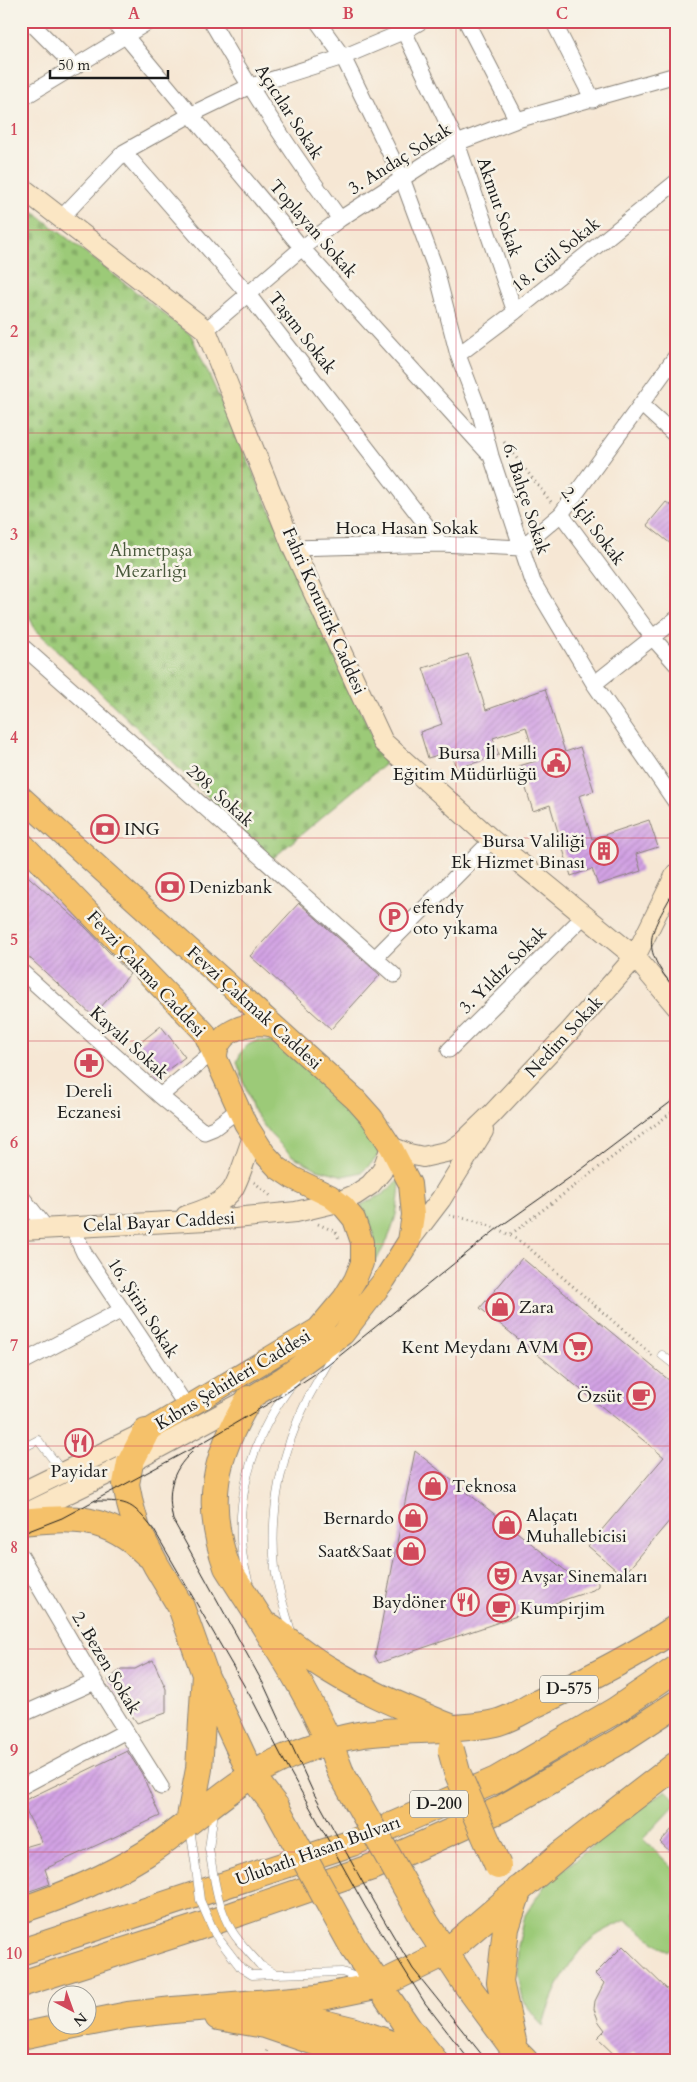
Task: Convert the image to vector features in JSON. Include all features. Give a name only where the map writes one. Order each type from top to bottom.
[{"type":"highway","points":[[249,1399],[233,1425],[224,1446],[215,1486],[213,1509],[218,1544],[227,1567],[307,1695],[330,1741],[341,1774],[426,1923],[520,2056]]},
{"type":"highway","points":[[146,1432],[130,1463],[126,1484],[137,1529],[181,1607],[205,1674],[252,1776],[276,1807],[354,1949],[409,2029],[435,2061]]},
{"type":"highway","points":[[21,1522],[62,1518],[84,1520],[108,1527],[137,1544],[156,1565]]},
{"type":"highway","points":[[259,1618],[298,1659],[380,1697],[452,1739],[457,1772],[498,1866],[520,1889]]},
{"type":"highway","name":"D-575","points":[[252,1776],[283,1759],[330,1741],[364,1734],[452,1739],[497,1722],[577,1686],[648,1647],[676,1628]]},
{"type":"highway","name":"Ulubatlı Hasan Bulvarı","points":[[21,1952],[352,1843],[496,1780],[616,1710],[676,1669]]},
{"type":"highway","points":[[189,1822],[199,1768],[205,1674]]},
{"type":"highway","name":"Ulubatlı Hasan Bulvarı","points":[[21,1984],[196,1928],[375,1866],[501,1809],[618,1742],[676,1704]]},
{"type":"highway","points":[[98,2021],[128,2015],[173,2010],[317,1998],[380,1985],[446,1953],[562,1853],[676,1765]]},
{"type":"highway","points":[[21,1910],[96,1882],[145,1854],[252,1776]]},
{"type":"highway","points":[[520,1889],[506,1928],[500,1982],[520,2056]]},
{"type":"highway","points":[[251,2005],[352,2030],[398,2046],[423,2061]]},
{"type":"highway","points":[[173,2010],[265,2025],[371,2061]]},
{"type":"highway","points":[[25,2037],[48,2031]]},
{"type":"main road","points":[[21,187],[206,330]]},
{"type":"main road","name":"Fahri Korutürk Caddesi","points":[[206,330],[293,548],[384,742],[492,840],[635,957],[676,1006]]},
{"type":"main road","name":"Fevzi Çakmak Caddesi","points":[[21,797],[355,1100],[372,1118],[391,1147],[410,1184],[413,1215],[409,1240]]},
{"type":"main road","name":"Fevzi Çakma Caddesi","points":[[21,842],[204,1032],[245,1123]]},
{"type":"main road","name":"Nedim Sokak","points":[[492,1114],[635,957],[676,874]]},
{"type":"main road","points":[[215,1054],[223,1040],[247,1024],[263,1023],[273,1026]]},
{"type":"main road","points":[[391,1147],[423,1157],[450,1151],[463,1142],[492,1114]]},
{"type":"main road","points":[[21,1516],[130,1463],[249,1399],[283,1378],[342,1334],[385,1279],[409,1240],[441,1199],[470,1154],[492,1114]]},
{"type":"main road","points":[[245,1123],[278,1168],[341,1205]]},
{"type":"main road","points":[[167,1222],[204,1211],[232,1189],[245,1123]]},
{"type":"main road","name":"Celal Bayar Caddesi","points":[[21,1230],[226,1219],[296,1212],[341,1205],[370,1185],[382,1171],[391,1147]]},
{"type":"main road","name":"Kıbrıs Şehitleri Caddesi","points":[[21,1491],[26,1491],[146,1432],[318,1329],[344,1298],[355,1280],[362,1262],[362,1242],[354,1219],[341,1205]]},
{"type":"street","points":[[29,21],[75,67]]},
{"type":"street","name":"Toplayan Sokak","points":[[113,21],[302,248],[491,456]]},
{"type":"street","points":[[21,99],[150,21]]},
{"type":"street","name":"Açıcılar Sokak","points":[[211,21],[248,87],[292,154],[340,219]]},
{"type":"street","name":"6. Bahçe Sokak","points":[[317,21],[343,57],[402,178],[436,270],[458,355],[478,410],[491,456],[533,582],[594,684],[676,803]]},
{"type":"street","points":[[61,218],[124,152],[192,114],[248,87],[343,57],[402,26],[422,21]]},
{"type":"street","points":[[466,21],[516,120]]},
{"type":"street","points":[[553,21],[593,100]]},
{"type":"street","name":"Akmut Sokak","points":[[402,26],[457,143],[515,312]]},
{"type":"street","name":"3. Andaç Sokak","points":[[206,330],[247,293],[340,219],[457,143],[516,120],[593,100],[676,75]]},
{"type":"street","name":"Taşım Sokak","points":[[124,152],[247,293],[441,544]]},
{"type":"street","name":"18. Gül Sokak","points":[[458,355],[515,312],[676,182]]},
{"type":"street","points":[[521,548],[561,514],[676,356]]},
{"type":"street","points":[[641,404],[676,436]]},
{"type":"street","name":"2. İçli Sokak","points":[[561,514],[653,638],[676,664]]},
{"type":"street","name":"Hoca Hasan Sokak","points":[[293,548],[441,544],[521,548]]},
{"type":"street","points":[[594,684],[676,619]]},
{"type":"street","name":"298. Sokak","points":[[21,645],[394,976]]},
{"type":"street","points":[[375,958],[492,840]]},
{"type":"street","name":"3. Yıldız Sokak","points":[[449,1050],[584,917]]},
{"type":"street","name":"Kayalı Sokak","points":[[21,971],[160,1096],[215,1054]]},
{"type":"street","points":[[160,1096],[204,1132],[214,1128],[245,1123]]},
{"type":"street","points":[[21,1196],[48,1229]]},
{"type":"street","name":"16. Şirin Sokak","points":[[72,1227],[84,1253],[187,1407]]},
{"type":"street","points":[[21,1363],[122,1310]]},
{"type":"street","name":"2. Bezen Sokak","points":[[21,1556],[95,1682],[161,1787]]},
{"type":"street","points":[[21,1715],[95,1682]]},
{"type":"street","points":[[21,1787],[126,1731]]},
{"type":"lane","points":[[307,1695],[275,1570],[273,1533],[279,1481],[289,1447],[308,1400],[342,1334]]},
{"type":"lane","points":[[259,1618],[243,1564],[239,1521],[247,1477],[260,1435],[283,1395],[318,1352]]},
{"type":"lane","points":[[660,1358],[676,1366]]},
{"type":"lane","points":[[21,1449],[38,1440],[63,1473]]},
{"type":"lane","points":[[215,1802],[209,1849],[218,1897],[232,1932],[260,1964],[275,1974]]},
{"type":"lane","points":[[189,1822],[200,1900],[215,1934],[241,1968],[252,1975],[342,1972],[380,1985]]},
{"type":"path","name":"2. İçli Sokak","points":[[502,440],[561,514]]},
{"type":"path","points":[[511,1234],[676,1109]]},
{"type":"path","points":[[424,1221],[448,1216],[474,1219],[511,1234],[660,1358]]},
{"type":"path","points":[[263,2061],[270,2042]]},
{"type":"green space","name":"Ahmetpaşa Mezarlığı","points":[[21,202],[191,335],[385,764],[272,859],[35,629],[21,599]]},
{"type":"green space","points":[[258,1040],[271,1042],[286,1052],[351,1108],[379,1139],[380,1152],[362,1172],[344,1176],[317,1169],[291,1155],[270,1134],[254,1112],[237,1062],[241,1052],[248,1045]]},
{"type":"green space","points":[[398,1181],[400,1183],[396,1216],[390,1235],[374,1263],[374,1234],[361,1205],[383,1194]]},
{"type":"green space","points":[[666,1790],[676,1800],[676,1804],[643,1839],[676,1871],[676,1945],[668,1952],[626,1920],[600,1934],[584,1947],[568,1967],[550,2004],[543,2027],[522,1999],[517,1974],[518,1946],[525,1915],[545,1885],[604,1836]]},
{"type":"building","points":[[666,502],[676,509],[676,548],[647,525]]},
{"type":"building","points":[[468,654],[486,710],[545,689],[565,752],[580,747],[594,791],[579,796],[592,839],[649,820],[658,847],[636,854],[641,871],[598,885],[592,869],[571,876],[550,805],[533,811],[519,766],[536,761],[526,727],[493,738],[499,755],[456,769],[451,751],[428,758],[420,732],[442,724],[423,668]]},
{"type":"building","points":[[21,870],[85,927],[130,974],[93,1016],[21,950]]},
{"type":"building","points":[[299,903],[380,975],[331,1029],[250,956]]},
{"type":"building","points":[[161,1026],[185,1057],[158,1077],[136,1046]]},
{"type":"building","name":"Kent Meydanı AVM","points":[[522,1258],[676,1386],[676,1513],[623,1576],[588,1546],[664,1457],[480,1308]]},
{"type":"building","points":[[415,1451],[571,1575],[598,1577],[598,1586],[593,1590],[379,1663],[375,1656]]},
{"type":"building","points":[[153,1660],[166,1689],[166,1713],[137,1723],[108,1680],[121,1669],[135,1669]]},
{"type":"building","points":[[127,1751],[142,1774],[160,1816],[45,1869],[50,1884],[21,1894],[21,1848],[42,1842],[21,1802]]},
{"type":"building","points":[[676,1825],[676,1857],[660,1842]]},
{"type":"building","points":[[623,1946],[676,1998],[676,2061],[641,2061],[633,2052],[625,2061],[621,2061],[597,2038],[605,2030],[599,2022],[594,2009],[595,2001],[604,1983],[595,1974]]},
{"type":"tram line","points":[[676,887],[654,929],[652,939],[652,950],[656,961],[676,990]]},
{"type":"tram line","points":[[21,1534],[62,1518],[202,1443],[283,1395],[327,1366],[498,1228],[582,1169],[676,1098]]},
{"type":"tram line","points":[[192,1452],[179,1467],[172,1483],[170,1501],[173,1520],[264,1685],[313,1792],[374,1903],[413,1969],[487,2061]]},
{"type":"tram line","points":[[95,1501],[129,1505],[154,1530],[253,1701],[366,1908],[425,2003],[470,2061]]},
{"type":"place","name":"Bursa İl Milli Eğitim Müdürlüğü","points":[[556,763]]},
{"type":"place","name":"ING","points":[[105,829]]},
{"type":"place","name":"Bursa Valiliği Ek Hizmet Binası","points":[[604,851]]},
{"type":"place","name":"Denizbank","points":[[170,887]]},
{"type":"place","name":"efendy oto yıkama","points":[[394,917]]},
{"type":"place","name":"Dereli Eczanesi","points":[[89,1063]]},
{"type":"place","name":"Zara","points":[[500,1307]]},
{"type":"place","name":"Kent Meydanı AVM","points":[[578,1347]]},
{"type":"place","name":"Özsüt","points":[[641,1396]]},
{"type":"place","name":"Payidar","points":[[79,1443]]},
{"type":"place","name":"Teknosa","points":[[433,1486]]},
{"type":"place","name":"Bernardo","points":[[413,1518]]},
{"type":"place","name":"Alaçatı Muhallebicisi","points":[[507,1525]]},
{"type":"place","name":"Saat&Saat","points":[[411,1551]]},
{"type":"place","name":"Avşar Sinemaları","points":[[502,1576]]},
{"type":"place","name":"Baydöner","points":[[465,1602]]},
{"type":"place","name":"Kumpirjim","points":[[501,1608]]}]
